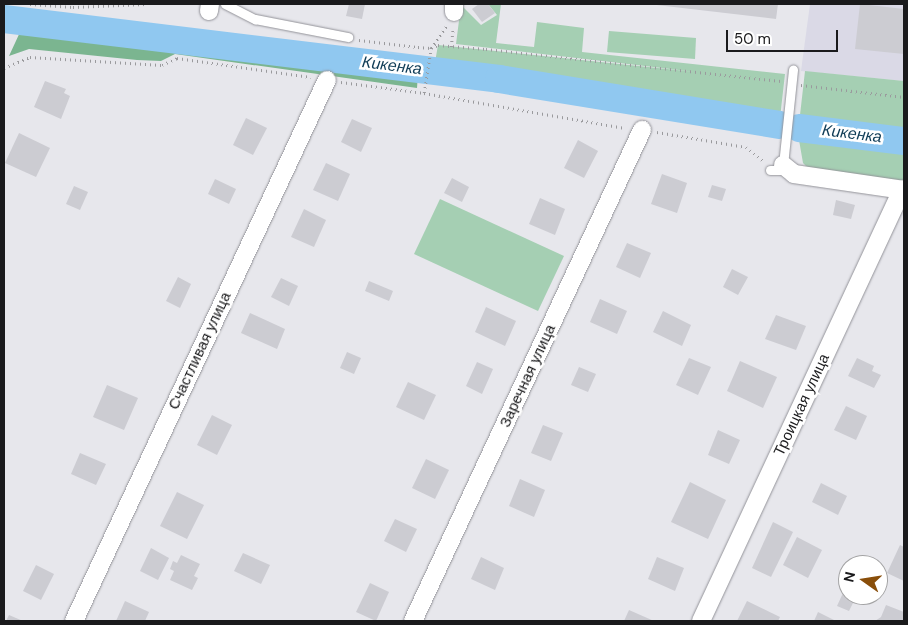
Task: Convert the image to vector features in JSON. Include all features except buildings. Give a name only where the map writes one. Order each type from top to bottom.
[{"type":"street","name":"Счастливая улица","points":[[74,621],[327,80]]},
{"type":"street","name":"Заречная улица","points":[[413,621],[642,130]]},
{"type":"street","points":[[781,164],[807,176],[903,189]]},
{"type":"street","name":"Троицкая улица","points":[[701,621],[903,189]]},
{"type":"lane","points":[[215,6],[255,19],[348,38]]},
{"type":"lane","points":[[781,164],[793,70]]},
{"type":"path","points":[[30,4],[73,7],[146,4]]},
{"type":"path","points":[[424,93],[431,48],[453,13]]},
{"type":"path","points":[[348,38],[431,48],[438,45],[486,49],[904,97]]},
{"type":"path","points":[[4,68],[30,57],[162,65],[177,58],[424,93],[746,147],[757,155]]},
{"type":"shaded area","points":[[810,4],[904,4],[904,81],[801,71]]},
{"type":"green space","points":[[488,4],[501,4],[496,43],[534,47],[537,22],[584,28],[582,52],[785,74],[780,118],[434,68],[438,45],[696,72],[456,44],[461,5],[481,25],[497,15]]},
{"type":"green space","points":[[4,15],[368,60],[425,69],[433,77],[4,24]]},
{"type":"green space","points":[[21,30],[170,43],[418,74],[417,88],[175,54],[161,61],[29,49],[9,56]]},
{"type":"green space","points":[[609,31],[696,38],[695,59],[607,52]]},
{"type":"green space","points":[[805,71],[904,81],[904,138],[818,128],[815,124],[817,119],[800,115]]},
{"type":"green space","points":[[817,131],[904,143],[904,183],[807,167],[803,163],[799,140],[812,139]]},
{"type":"green space","points":[[440,199],[564,256],[538,311],[414,254]]},
{"type":"waterway","name":"Кикенка","points":[[4,19],[499,79],[779,125]]},
{"type":"waterway","name":"Кикенка","points":[[799,128],[904,141]]}]
